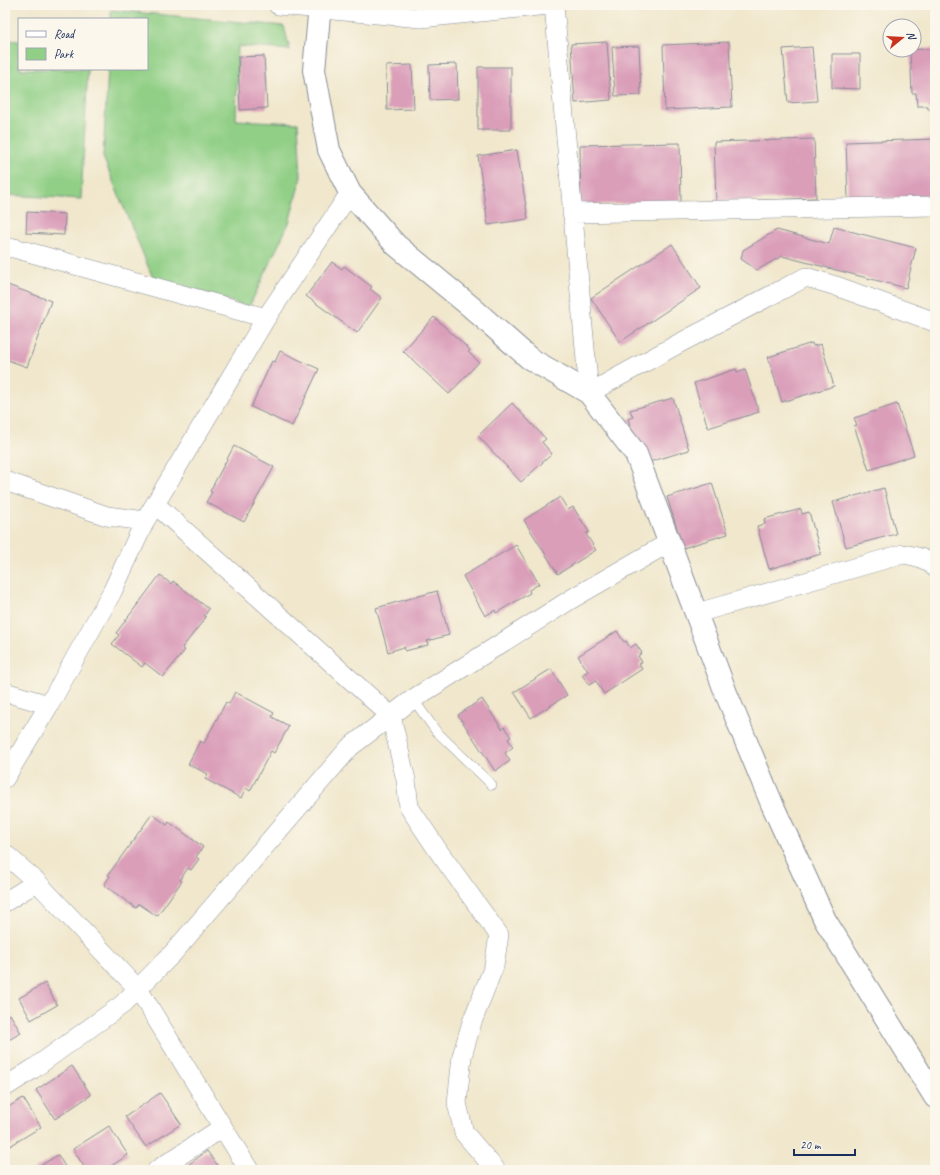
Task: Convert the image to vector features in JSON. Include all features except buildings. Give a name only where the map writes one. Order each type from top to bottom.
[{"type":"street","points":[[278,5],[319,7],[421,18],[548,5]]},
{"type":"street","points":[[554,5],[589,393]]},
{"type":"street","points":[[319,7],[314,70],[329,150],[350,193],[396,245],[470,306],[529,358],[589,393],[636,454],[728,700],[772,804],[825,920],[935,1097]]},
{"type":"street","points":[[5,778],[49,705],[112,592],[145,521],[155,504],[266,318],[350,193]]},
{"type":"street","points":[[572,213],[935,206]]},
{"type":"street","points":[[5,248],[14,248],[266,318]]},
{"type":"street","points":[[589,393],[678,344],[806,277],[836,286],[935,322]]},
{"type":"street","points":[[5,481],[107,516],[145,521]]},
{"type":"street","points":[[155,504],[390,716],[406,780],[409,807],[439,852],[499,935],[494,966],[472,1022],[462,1056],[457,1103],[464,1133],[496,1170]]},
{"type":"street","points":[[5,1088],[33,1070],[123,1004],[173,953],[350,747],[413,699],[573,598],[670,542]]},
{"type":"street","points":[[696,613],[903,554],[914,556],[929,562],[935,568]]},
{"type":"street","points":[[5,692],[49,705]]},
{"type":"street","points":[[5,854],[37,882],[138,989],[249,1170]]},
{"type":"street","points":[[5,902],[37,882]]},
{"type":"street","points":[[157,1170],[222,1128]]},
{"type":"lane","points":[[413,699],[436,731],[492,785]]},
{"type":"green space","points":[[111,10],[284,26],[290,50],[238,46],[236,120],[298,123],[301,177],[289,223],[249,307],[152,276],[103,157],[108,70],[148,70],[148,18],[111,18]]},
{"type":"green space","points":[[5,40],[18,41],[18,70],[88,70],[81,199],[5,195]]}]
